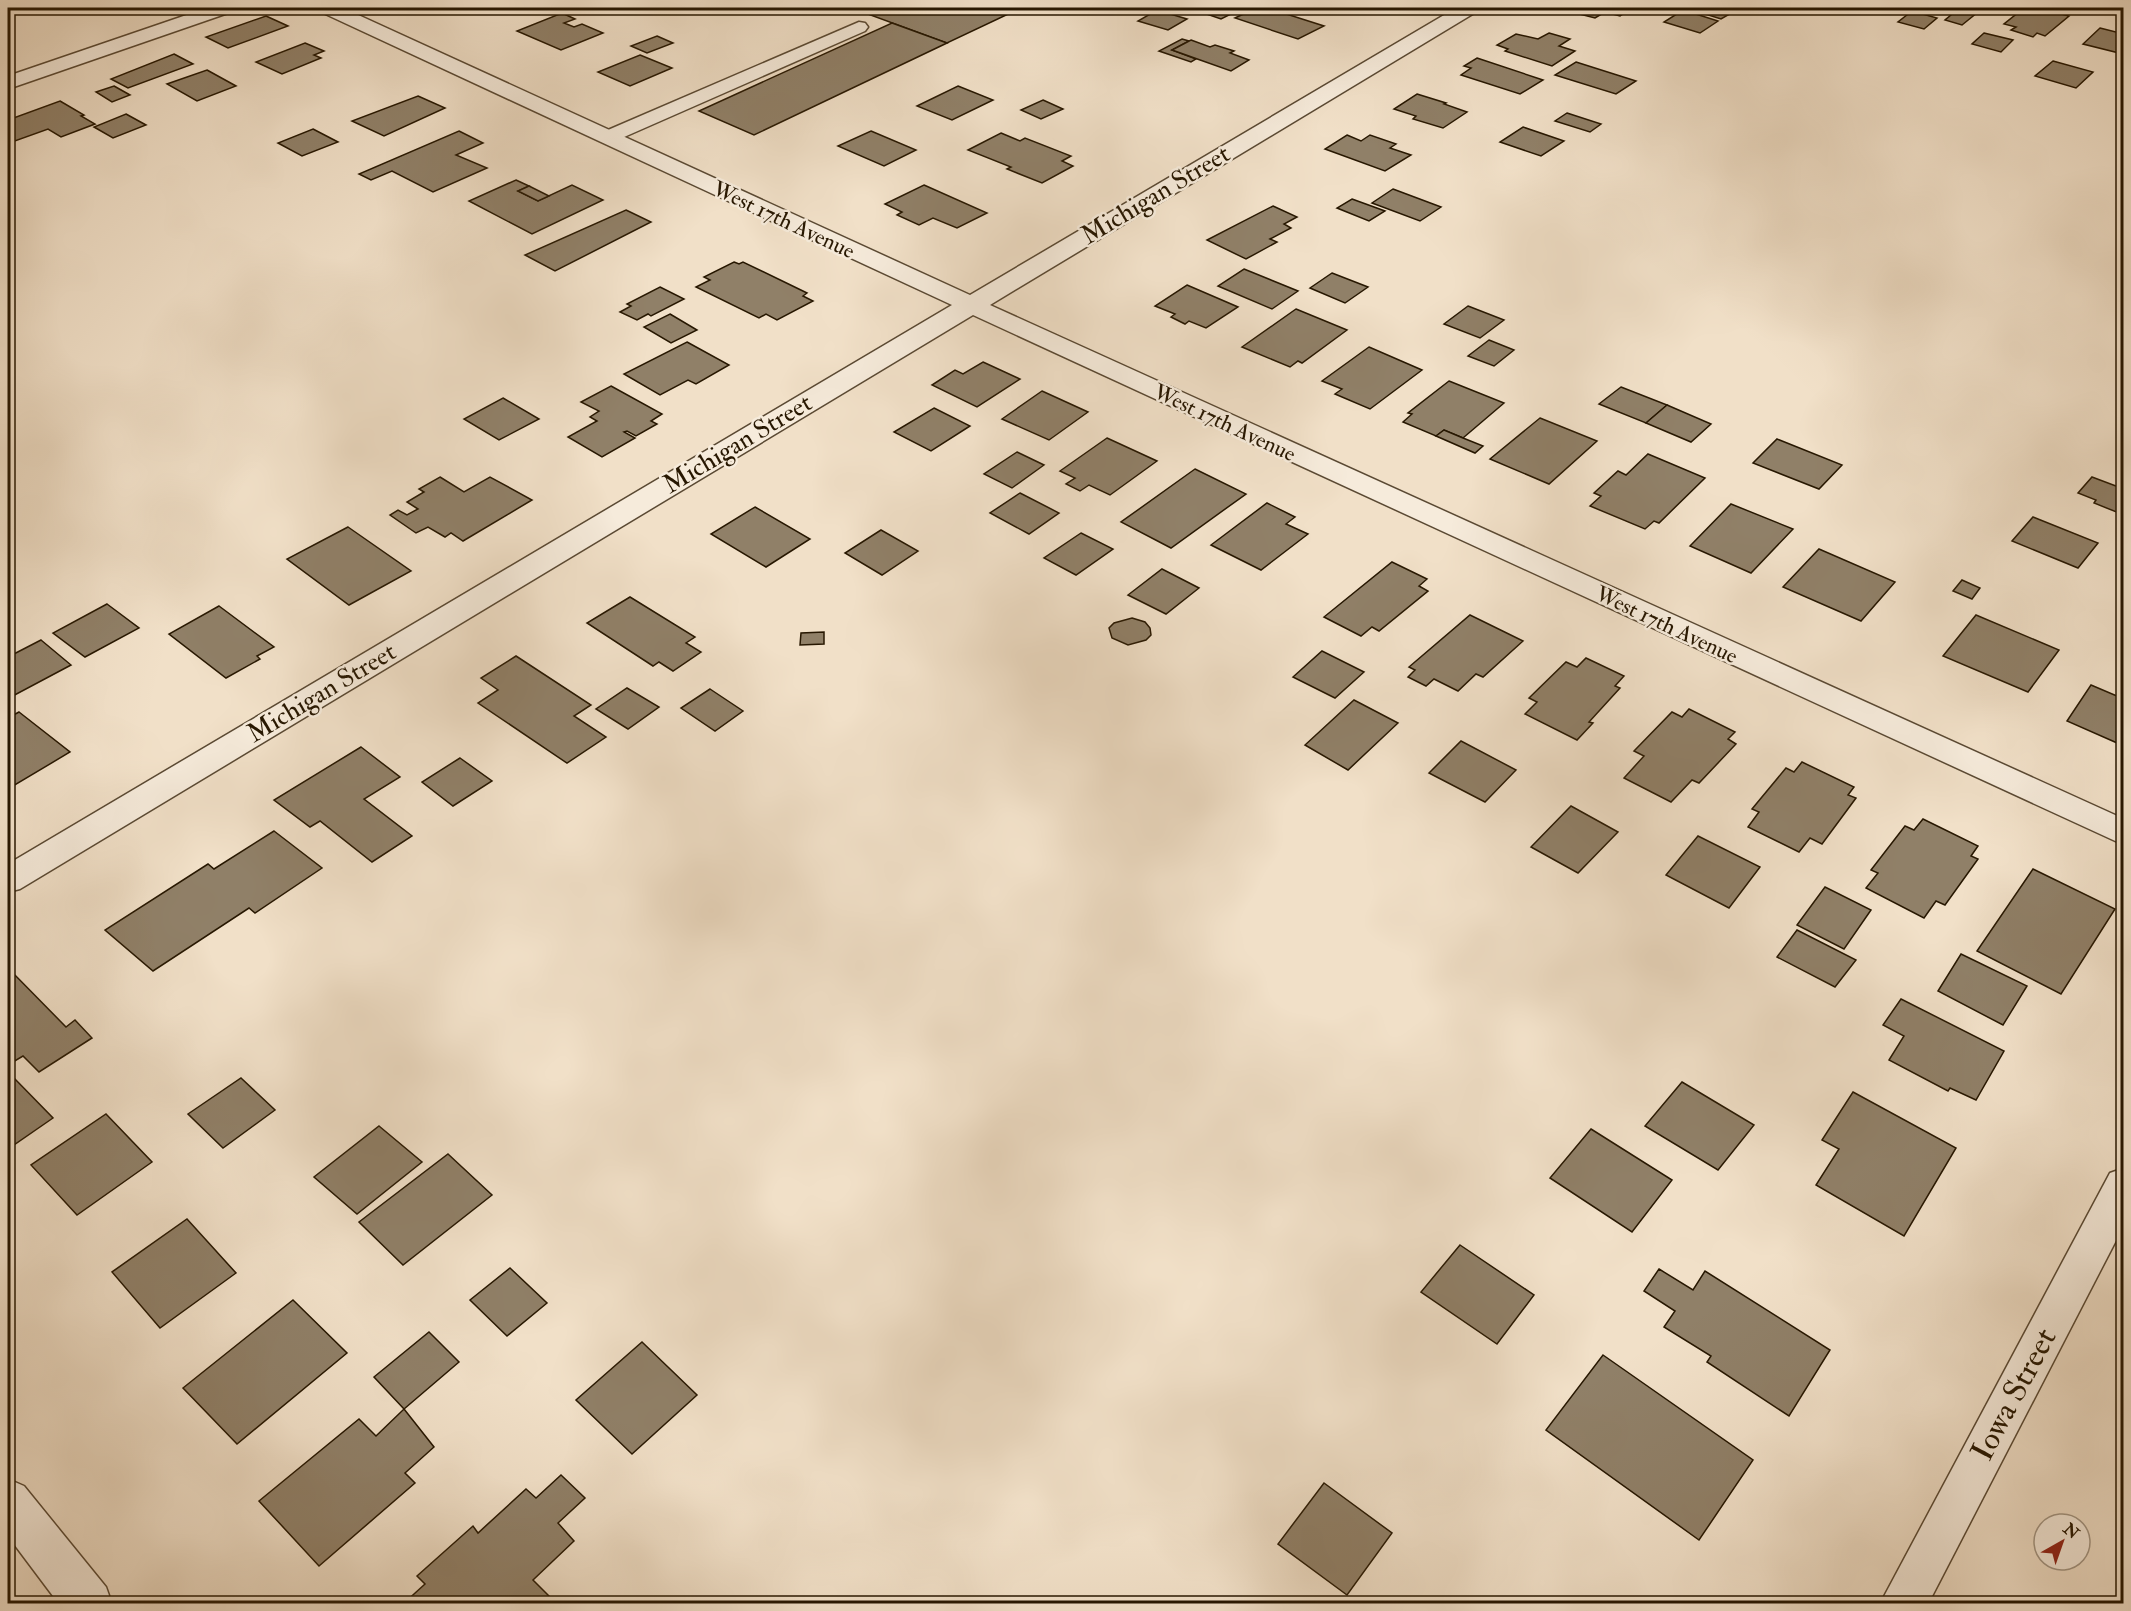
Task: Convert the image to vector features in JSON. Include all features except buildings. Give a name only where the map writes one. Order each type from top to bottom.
[{"type":"street","points":[[8,83],[224,8]]},
{"type":"street","name":"West 17th Avenue","points":[[328,8],[2124,833]]},
{"type":"street","name":"Michigan Street","points":[[8,880],[969,304],[1469,8]]},
{"type":"street","name":"Iowa Street","points":[[1903,1604],[2124,1185]]},
{"type":"street","points":[[8,1501],[89,1604]]},
{"type":"lane","points":[[608,137],[859,27]]}]
